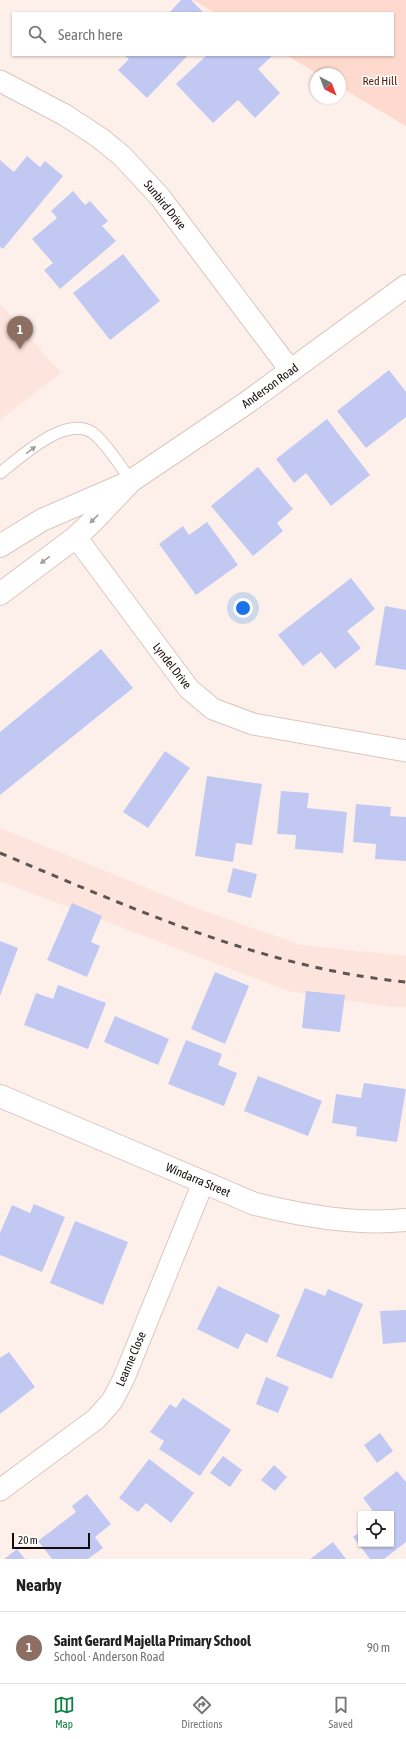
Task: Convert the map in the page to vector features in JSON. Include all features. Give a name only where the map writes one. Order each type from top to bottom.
[{"type":"street","name":"Sunbird Drive","points":[[0,81],[65,116],[100,138],[122,156],[160,197],[291,371]]},
{"type":"street","name":"Anderson Road","points":[[0,546],[29,526],[57,512],[131,481],[291,371],[406,286]]},
{"type":"street","name":"Anderson Road","points":[[0,594],[76,537],[131,481]]},
{"type":"street","points":[[57,512],[76,537]]},
{"type":"street","name":"Lyndel Drive","points":[[76,537],[189,689],[213,709],[253,724],[406,751]]},
{"type":"street","name":"Windarra Street","points":[[0,1096],[255,1204],[298,1214],[343,1219],[387,1222],[406,1220]]},
{"type":"street","name":"Leanne Close","points":[[0,1490],[96,1419],[112,1401],[124,1378],[203,1183]]},
{"type":"lane","points":[[0,473],[56,434],[69,428],[76,428],[93,433],[101,441],[131,481]]},
{"type":"shaded area","points":[[0,304],[61,373],[0,420]]},
{"type":"shaded area","points":[[0,828],[201,910],[301,945],[406,956],[406,1007],[390,1007],[288,991],[0,881]]},
{"type":"green space","name":"Red Hill","points":[[193,0],[406,0],[406,126],[346,91],[346,68],[310,68],[310,69],[288,56],[394,56],[394,12],[213,12]]},
{"type":"building","points":[[181,0],[191,0],[203,12],[170,12]]},
{"type":"building","points":[[125,56],[187,56],[147,98],[118,70],[129,59]]},
{"type":"building","points":[[206,56],[272,56],[258,69],[280,93],[255,118],[238,100],[213,123],[176,84]]},
{"type":"building","points":[[27,156],[40,167],[45,161],[63,176],[3,249],[0,247],[0,160],[14,172]]},
{"type":"building","points":[[73,191],[85,205],[90,201],[108,221],[102,226],[116,241],[60,289],[44,270],[53,263],[32,239],[57,218],[51,211]]},
{"type":"building","points":[[123,254],[160,301],[110,340],[73,293]]},
{"type":"building","points":[[389,370],[406,392],[406,417],[366,448],[337,411]]},
{"type":"building","points":[[327,419],[370,475],[331,506],[306,473],[294,483],[276,459]]},
{"type":"building","points":[[258,467],[293,509],[277,523],[283,531],[253,556],[211,506]]},
{"type":"building","points":[[207,522],[238,565],[196,595],[159,544],[183,526],[189,535]]},
{"type":"building","points":[[351,578],[375,609],[347,631],[361,648],[335,669],[321,652],[303,666],[278,635]]},
{"type":"building","points":[[385,606],[406,610],[406,670],[375,665]]},
{"type":"building","points":[[101,649],[133,688],[0,795],[0,732]]},
{"type":"building","points":[[165,751],[190,768],[148,828],[123,812]]},
{"type":"building","points":[[207,776],[262,784],[252,845],[236,843],[233,862],[195,856]]},
{"type":"building","points":[[281,791],[309,793],[307,808],[347,812],[343,853],[295,849],[296,835],[277,834]]},
{"type":"building","points":[[356,804],[391,807],[390,816],[406,817],[406,861],[375,859],[376,844],[353,842]]},
{"type":"building","points":[[233,868],[257,874],[251,898],[227,892]]},
{"type":"building","points":[[72,903],[102,916],[91,942],[100,946],[87,977],[47,960]]},
{"type":"building","points":[[0,941],[18,948],[0,996]]},
{"type":"building","points":[[215,972],[249,986],[225,1044],[191,1029]]},
{"type":"building","points":[[58,985],[106,1003],[88,1049],[24,1025],[36,993],[53,999]]},
{"type":"building","points":[[306,991],[345,995],[340,1032],[302,1028]]},
{"type":"building","points":[[115,1016],[169,1039],[158,1065],[104,1042]]},
{"type":"building","points":[[186,1040],[222,1054],[218,1065],[237,1073],[224,1106],[168,1084]]},
{"type":"building","points":[[258,1076],[322,1101],[308,1136],[244,1111]]},
{"type":"building","points":[[364,1083],[406,1089],[397,1142],[356,1136],[357,1127],[332,1123],[336,1094],[361,1098]]},
{"type":"building","points":[[34,1204],[65,1217],[42,1272],[0,1255],[0,1233],[12,1205],[30,1213]]},
{"type":"building","points":[[75,1221],[128,1242],[103,1305],[50,1283]]},
{"type":"building","points":[[218,1286],[280,1315],[267,1343],[246,1333],[238,1349],[197,1329]]},
{"type":"building","points":[[305,1288],[325,1296],[328,1289],[363,1304],[332,1379],[276,1356]]},
{"type":"building","points":[[406,1310],[406,1342],[383,1344],[380,1311]]},
{"type":"building","points":[[9,1352],[35,1387],[0,1414],[0,1358]]},
{"type":"building","points":[[266,1377],[289,1387],[278,1413],[256,1404]]},
{"type":"building","points":[[183,1398],[231,1430],[200,1476],[159,1449],[164,1441],[150,1432],[170,1404],[176,1408]]},
{"type":"building","points":[[380,1433],[393,1451],[377,1463],[364,1445]]},
{"type":"building","points":[[223,1456],[242,1470],[230,1487],[210,1473]]},
{"type":"building","points":[[149,1459],[194,1493],[171,1523],[146,1503],[138,1512],[119,1498]]},
{"type":"building","points":[[274,1465],[287,1477],[275,1491],[261,1480]]},
{"type":"building","points":[[397,1471],[406,1482],[406,1542],[384,1559],[370,1559],[361,1547],[394,1547],[394,1511],[373,1511],[363,1498]]},
{"type":"building","points":[[87,1494],[111,1524],[95,1537],[103,1548],[88,1559],[52,1559],[38,1541],[76,1512],[72,1506]]},
{"type":"building","points":[[358,1533],[358,1543],[353,1537]]},
{"type":"building","points":[[333,1542],[346,1559],[310,1559]]},
{"type":"building","points":[[17,1549],[25,1559],[4,1559]]},
{"type":"railway","points":[[0,853],[148,914],[249,950],[300,964],[353,975],[406,982]]},
{"type":"place","name":"Saint Gerard Majella Primary School","points":[[20,349]]}]
